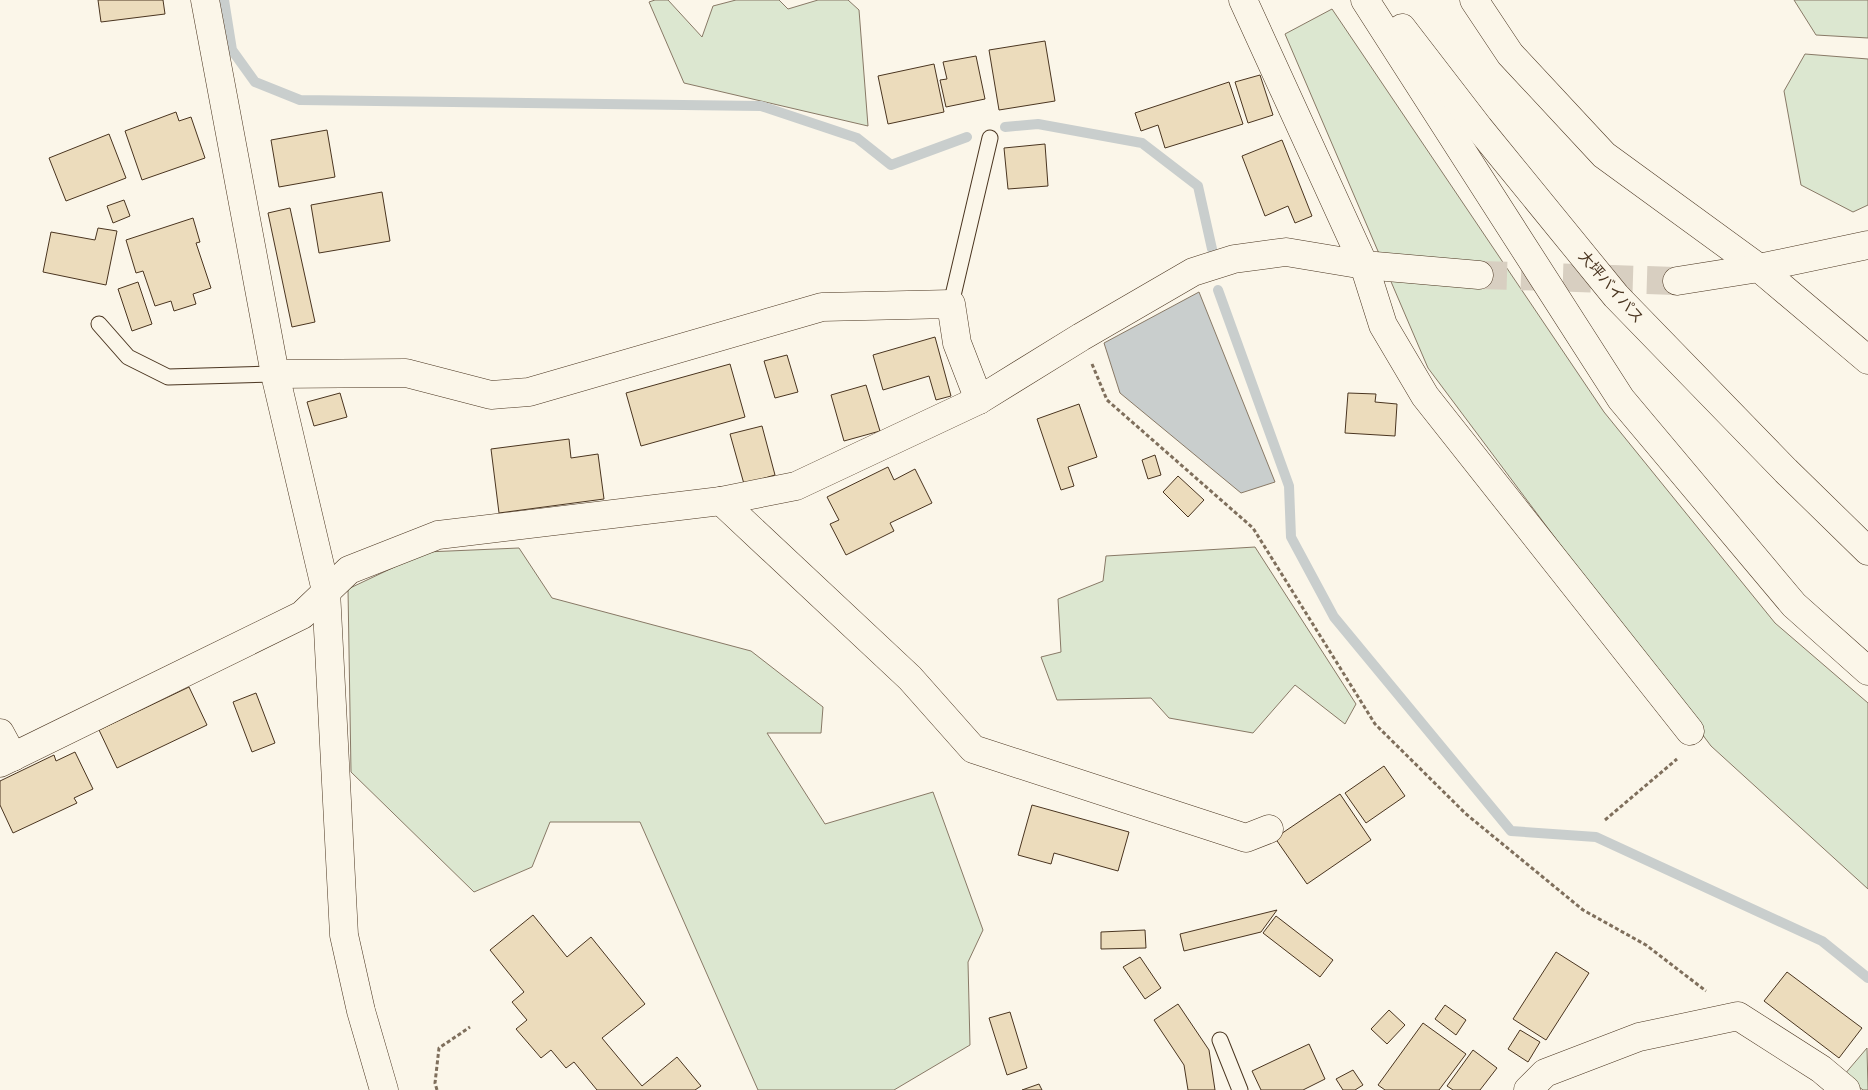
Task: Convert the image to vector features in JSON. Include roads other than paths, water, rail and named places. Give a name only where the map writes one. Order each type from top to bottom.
[{"type":"main road","points":[[205,0],[275,374],[326,590],[344,935],[361,1011],[384,1090]]},
{"type":"main road","points":[[1243,0],[1364,265],[1383,325],[1425,396],[1690,731]]},
{"type":"main road","points":[[1365,0],[1622,399],[1794,606],[1868,672]]},
{"type":"main road","name":"大坪バイパス","points":[[1381,0],[1479,128],[1616,296],[1786,471],[1868,551]]},
{"type":"main road","points":[[1474,0],[1510,54],[1604,155],[1759,268],[1868,360]]},
{"type":"main road","points":[[1677,281],[1759,268],[1868,245]]},
{"type":"main road","points":[[0,733],[6,760],[302,615],[349,570],[438,535],[721,501],[796,486],[979,400],[1081,337],[1193,272],[1234,259],[1286,252],[1364,265],[1479,275]]},
{"type":"main road","points":[[275,374],[406,372],[491,395],[529,392],[822,306],[951,304],[957,343],[979,400]]},
{"type":"main road","points":[[1786,471],[1868,528]]},
{"type":"main road","points":[[721,501],[910,678],[973,749],[1246,838],[1269,829]]},
{"type":"main road","points":[[1528,1090],[1545,1073],[1639,1037],[1738,1016],[1821,1069],[1846,1090]]},
{"type":"lane","points":[[951,304],[990,138]]},
{"type":"lane","points":[[99,324],[128,357],[168,377],[275,374]]},
{"type":"lane","points":[[1220,1040],[1240,1090]]},
{"type":"waterway","points":[[224,0],[232,50],[255,82],[300,100],[761,106],[857,138],[891,165],[967,137]]},
{"type":"waterway","points":[[1005,127],[1038,124],[1142,143],[1198,186],[1212,249]]},
{"type":"waterway","points":[[1218,290],[1289,486],[1291,537],[1334,617],[1511,831],[1596,837],[1822,941],[1868,978]]},
{"type":"tunnel","points":[[1479,275],[1677,281]]}]
